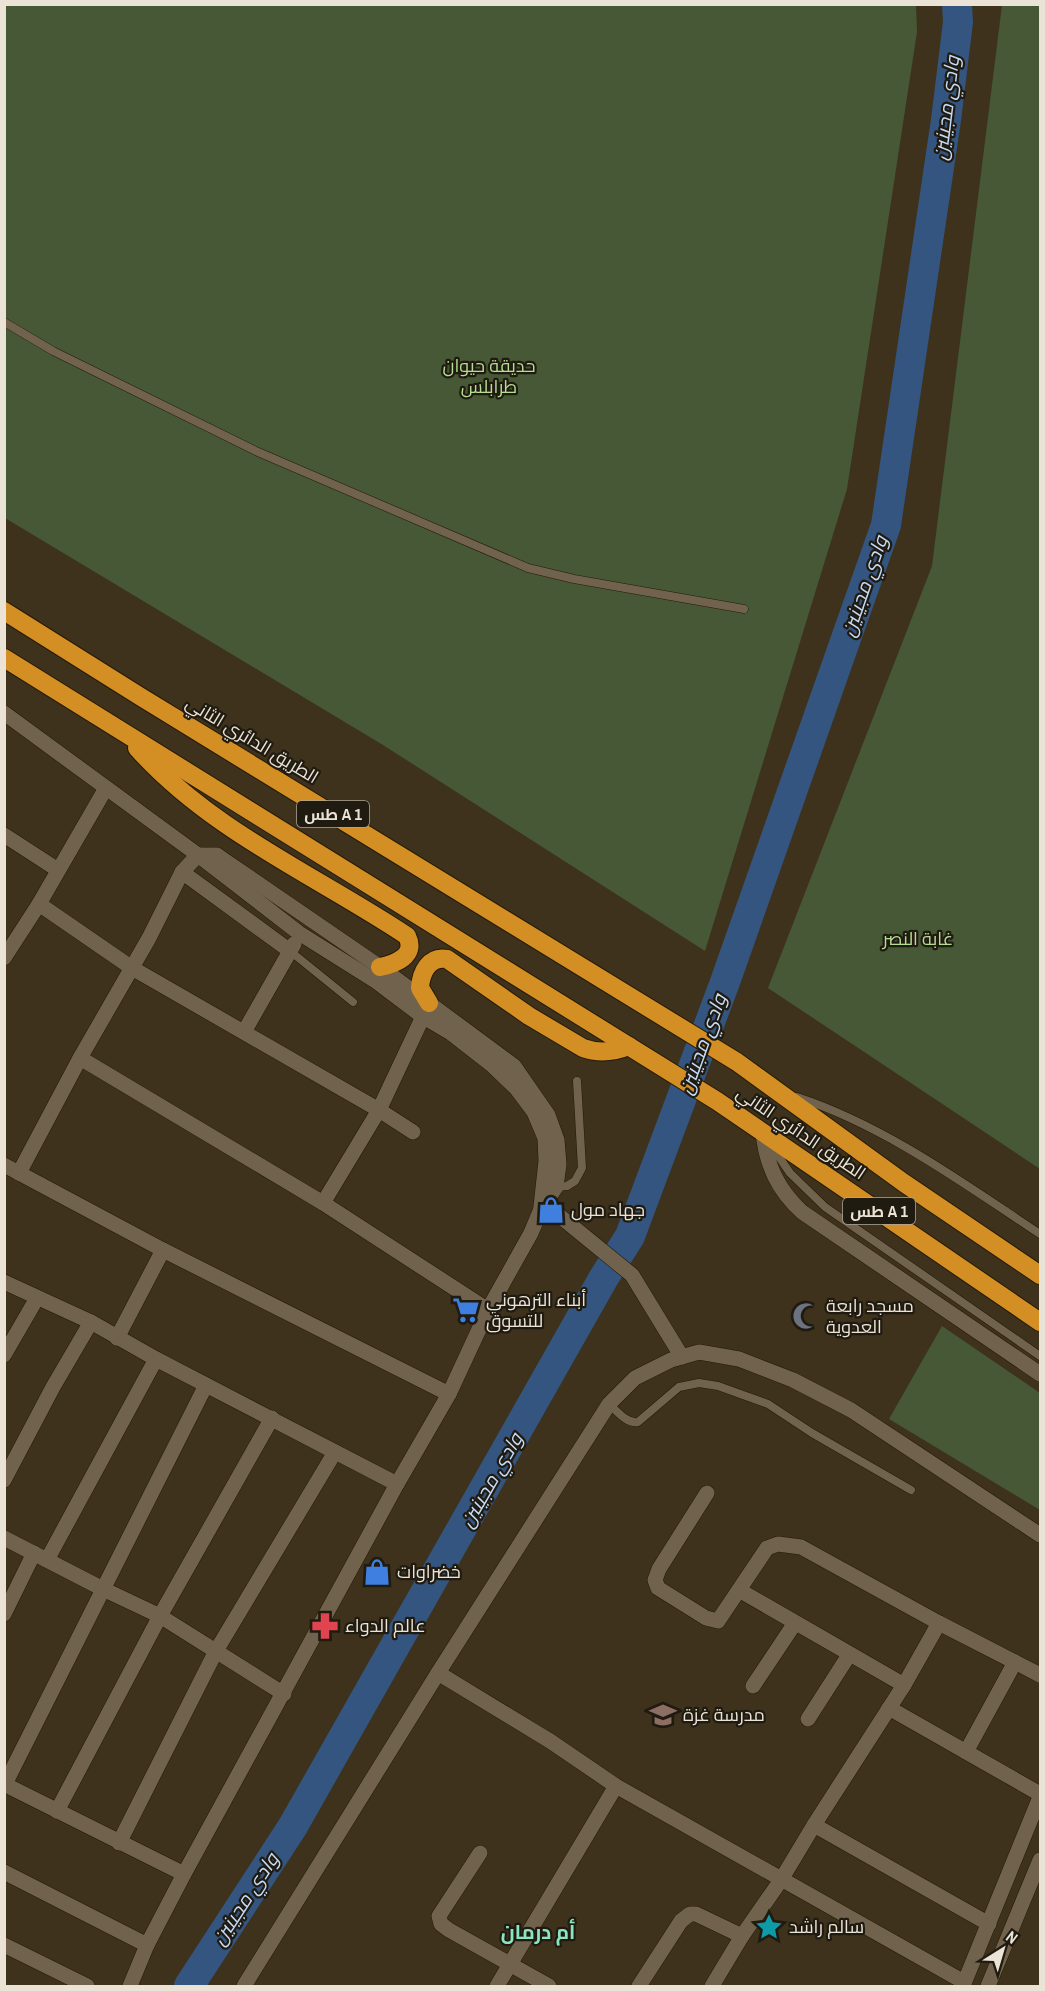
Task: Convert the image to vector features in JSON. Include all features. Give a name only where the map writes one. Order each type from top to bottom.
[{"type":"highway","name":"الطريق الدائري الثاني","points":[[4,611],[737,1062],[904,1183],[1041,1275]]},
{"type":"highway","name":"طس A 1","points":[[4,658],[635,1049]]},
{"type":"highway","points":[[124,734],[151,764],[206,810],[259,846],[407,936],[410,942],[404,957],[399,962],[380,967]]},
{"type":"highway","points":[[426,1010],[420,988],[424,972],[434,960],[447,959],[529,1017],[583,1048],[592,1052],[635,1049]]},
{"type":"highway","name":"الطريق الدائري الثاني","points":[[635,1049],[717,1101],[1041,1322]]},
{"type":"street","points":[[4,713],[198,855],[299,933],[514,1065],[548,1115],[556,1140],[559,1164],[556,1187],[541,1209],[531,1233],[488,1310],[449,1394],[184,1874],[147,1945],[130,1986]]},
{"type":"street","points":[[4,958],[39,904],[106,788]]},
{"type":"street","points":[[4,835],[58,870]]},
{"type":"street","points":[[19,1173],[182,872],[198,855],[216,855],[380,967],[451,1033],[492,1065],[516,1088],[534,1112],[545,1138],[546,1161],[541,1209]]},
{"type":"street","points":[[182,872],[290,951]]},
{"type":"street","points":[[39,904],[132,968],[379,1110],[413,1132]]},
{"type":"street","points":[[244,1032],[299,933]]},
{"type":"street","points":[[323,1203],[379,1110],[426,1010]]},
{"type":"street","points":[[80,1058],[323,1203],[488,1310]]},
{"type":"street","points":[[763,1132],[765,1152],[771,1172],[784,1194],[802,1212],[1041,1374]]},
{"type":"street","points":[[4,1165],[163,1250],[449,1394]]},
{"type":"street","points":[[541,1209],[556,1213],[632,1275],[682,1357]]},
{"type":"street","points":[[117,1338],[163,1250]]},
{"type":"street","points":[[4,1282],[91,1322],[156,1359],[398,1485]]},
{"type":"street","points":[[4,1355],[37,1298]]},
{"type":"street","points":[[4,1480],[58,1377],[91,1322]]},
{"type":"street","points":[[244,1986],[438,1673],[609,1404],[635,1378],[671,1360],[699,1352],[739,1359],[793,1380],[851,1410],[1041,1535]]},
{"type":"street","points":[[4,1614],[41,1557],[156,1359]]},
{"type":"street","points":[[184,1874],[5,1784],[206,1385]]},
{"type":"street","points":[[57,1811],[160,1616],[272,1418]]},
{"type":"street","points":[[119,1843],[216,1651],[335,1452]]},
{"type":"street","points":[[708,1493],[658,1569],[655,1584],[712,1621],[718,1621],[767,1548],[778,1544],[801,1547],[939,1623],[1041,1675]]},
{"type":"street","points":[[4,1538],[160,1616],[284,1694]]},
{"type":"street","points":[[739,1590],[904,1685]]},
{"type":"street","points":[[753,1686],[795,1623]]},
{"type":"street","points":[[712,1986],[904,1685],[939,1623]]},
{"type":"street","points":[[808,1719],[849,1655]]},
{"type":"street","points":[[966,1752],[1015,1662]]},
{"type":"street","points":[[438,1673],[550,1741],[616,1786],[964,1984],[1041,1795],[889,1708]]},
{"type":"street","points":[[497,1986],[616,1786]]},
{"type":"street","points":[[814,1825],[988,1924]]},
{"type":"street","points":[[480,1853],[439,1916],[441,1923],[549,1986]]},
{"type":"street","points":[[988,1986],[1041,1860]]},
{"type":"street","points":[[4,1872],[147,1945]]},
{"type":"street","points":[[639,1986],[681,1921],[690,1914],[696,1914],[742,1936]]},
{"type":"street","points":[[4,1945],[87,1986]]},
{"type":"lane","points":[[4,322],[53,351],[258,452],[528,568],[574,579],[744,609]]},
{"type":"lane","points":[[290,951],[353,1002]]},
{"type":"lane","points":[[556,1187],[567,1186],[575,1181],[582,1168],[577,1081]]},
{"type":"lane","points":[[777,1091],[830,1108],[923,1157],[1041,1234]]},
{"type":"lane","points":[[763,1132],[790,1173],[825,1207],[1041,1356]]},
{"type":"lane","points":[[609,1404],[634,1423],[679,1388],[699,1383],[718,1386],[768,1404],[812,1433],[911,1490]]},
{"type":"green space","name":"حديقة حيوان طرابلس","points":[[4,5],[916,5],[917,32],[847,489],[705,951],[383,745],[5,518]]},
{"type":"green space","name":"غابة النصر","points":[[1002,5],[1040,5],[1040,1169],[768,988],[932,566]]},
{"type":"green space","points":[[942,1326],[1040,1393],[1040,1510],[889,1419]]},
{"type":"waterway","name":"وادي مجينين","points":[[189,1986],[293,1826],[603,1279],[630,1236],[725,982],[886,525],[946,120],[958,22],[957,4]]},
{"type":"place","name":"جهاد مول","points":[[551,1210]]},
{"type":"place","name":"أبناء الترهوني للتسوق","points":[[466,1310]]},
{"type":"place","name":"مسجد رابعة العدوية","points":[[806,1316]]},
{"type":"place","name":"خضراوات","points":[[377,1572]]},
{"type":"place","name":"عالم الدواء","points":[[325,1626]]},
{"type":"place","name":"مدرسة غزة","points":[[663,1715]]},
{"type":"place","name":"سالم راشد","points":[[769,1927]]},
{"type":"district","name":"أم درمان","points":[[538,1932]]}]
